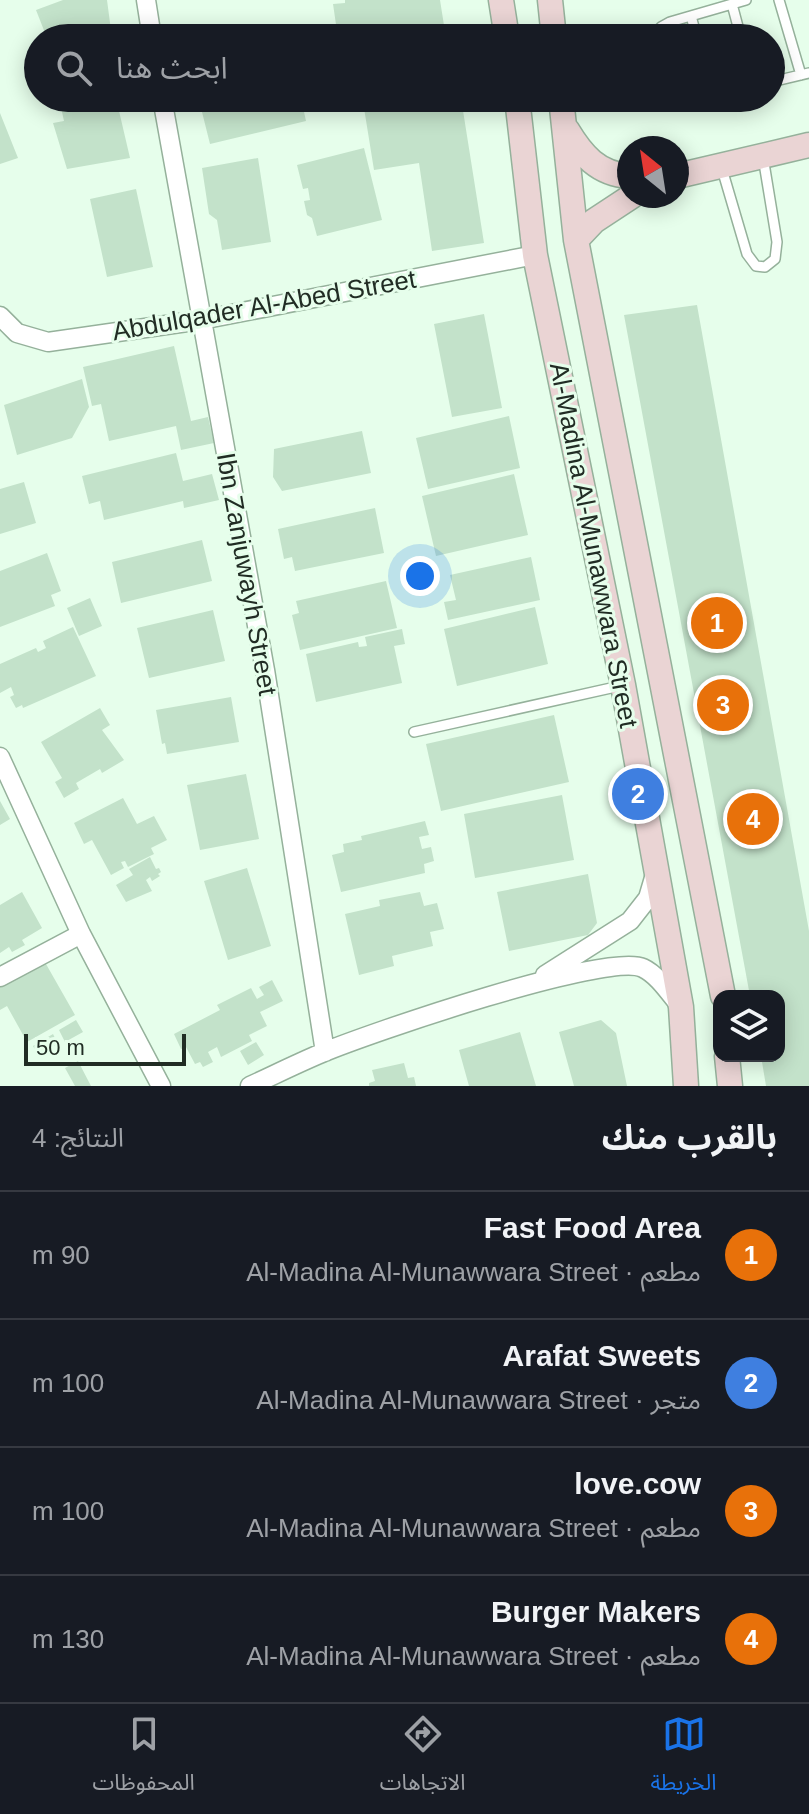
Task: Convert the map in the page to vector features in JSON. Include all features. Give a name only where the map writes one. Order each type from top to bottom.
[{"type":"main road","points":[[501,0],[505,24]]},
{"type":"main road","points":[[550,0],[553,24]]},
{"type":"main road","name":"Al-Madina Al-Munawwara Street","points":[[519,112],[535,255],[623,685],[681,1007],[686,1086]]},
{"type":"main road","name":"Al-Madina Al-Munawwara Street","points":[[562,112],[576,240],[722,990]]},
{"type":"main road","points":[[564,126],[583,156],[601,169],[617,173]]},
{"type":"main road","points":[[689,173],[809,145]]},
{"type":"main road","points":[[576,240],[594,221],[617,206]]},
{"type":"main road","points":[[728,1062],[730,1086]]},
{"type":"street","points":[[146,0],[150,24]]},
{"type":"street","name":"Ibn Zanjuwayh Street","points":[[164,112],[265,670],[325,1052]]},
{"type":"street","name":"Abdulqader Al-Abed Street","points":[[0,316],[17,333],[48,342],[201,320],[535,255]]},
{"type":"street","points":[[0,757],[81,934],[161,1086]]},
{"type":"street","points":[[536,981],[630,921],[648,898],[656,869]]},
{"type":"street","points":[[0,977],[81,934]]},
{"type":"street","points":[[250,1086],[325,1052],[536,981],[626,964],[642,967],[657,978],[681,1007]]},
{"type":"lane","points":[[669,24],[746,0]]},
{"type":"lane","points":[[779,0],[805,74],[785,79]]},
{"type":"lane","points":[[732,4],[737,24]]},
{"type":"lane","points":[[691,16],[693,24]]},
{"type":"lane","points":[[721,166],[747,254],[756,266],[765,267],[775,259],[777,242],[763,157]]},
{"type":"lane","points":[[414,732],[623,685]]},
{"type":"building","points":[[63,0],[107,0],[110,24],[42,24],[36,10]]},
{"type":"building","points":[[345,0],[440,0],[444,24],[336,24],[333,4],[345,3]]},
{"type":"building","points":[[62,112],[119,112],[130,158],[67,169],[53,123],[64,121]]},
{"type":"building","points":[[202,112],[304,112],[306,121],[210,144]]},
{"type":"building","points":[[365,112],[463,112],[484,243],[432,251],[419,163],[374,170]]},
{"type":"building","points":[[0,113],[18,158],[0,164]]},
{"type":"building","points":[[364,148],[382,220],[317,236],[304,201],[310,200],[308,188],[303,189],[297,165]]},
{"type":"building","points":[[258,158],[271,242],[222,250],[217,220],[209,214],[202,168]]},
{"type":"building","points":[[136,189],[153,267],[107,277],[90,199]]},
{"type":"building","points":[[697,305],[809,931],[809,1086],[766,1086],[762,1062],[785,1062],[785,990],[749,990],[624,315]]},
{"type":"building","points":[[484,314],[502,408],[452,417],[434,324]]},
{"type":"building","points":[[174,346],[191,421],[208,417],[214,443],[181,450],[176,426],[109,441],[101,404],[92,406],[83,367]]},
{"type":"building","points":[[82,379],[89,407],[72,438],[17,455],[4,405]]},
{"type":"building","points":[[509,416],[520,468],[428,489],[416,438]]},
{"type":"building","points":[[362,431],[371,473],[282,491],[273,477],[274,449]]},
{"type":"building","points":[[176,453],[183,481],[212,474],[219,500],[184,508],[183,501],[104,520],[100,501],[89,504],[82,476]]},
{"type":"building","points":[[514,474],[528,535],[436,556],[422,496]]},
{"type":"building","points":[[24,482],[36,523],[0,534],[0,489]]},
{"type":"building","points":[[375,508],[384,553],[295,571],[292,557],[284,559],[278,529]]},
{"type":"building","points":[[202,540],[212,581],[121,603],[112,562]]},
{"type":"building","points":[[47,553],[61,591],[51,595],[55,606],[0,627],[0,571]]},
{"type":"building","points":[[531,557],[540,600],[448,620],[444,602],[456,600],[450,575]]},
{"type":"building","points":[[386,581],[397,628],[300,650],[292,615],[299,613],[296,601]]},
{"type":"building","points":[[90,598],[102,626],[79,636],[67,608]]},
{"type":"building","points":[[535,607],[548,664],[457,686],[444,629]]},
{"type":"building","points":[[213,610],[225,661],[149,678],[137,628]]},
{"type":"building","points":[[73,627],[96,676],[23,708],[22,705],[16,708],[10,697],[14,695],[11,687],[0,693],[0,664],[36,648],[38,652],[46,648],[43,641]]},
{"type":"building","points":[[402,629],[405,644],[394,646],[402,683],[316,702],[306,654],[358,642],[359,647],[367,646],[365,637]]},
{"type":"building","points":[[231,697],[239,742],[167,754],[165,743],[162,744],[156,710]]},
{"type":"building","points":[[100,708],[110,725],[102,730],[124,760],[76,783],[79,789],[64,798],[55,782],[62,778],[41,742]]},
{"type":"building","points":[[554,715],[569,782],[441,811],[426,744]]},
{"type":"building","points":[[246,774],[259,839],[200,850],[187,785]]},
{"type":"building","points":[[562,795],[574,860],[475,878],[464,814]]},
{"type":"building","points":[[123,798],[137,824],[154,816],[167,840],[151,848],[154,854],[128,867],[125,861],[121,862],[124,868],[111,875],[92,840],[84,844],[74,823]]},
{"type":"building","points":[[0,801],[10,819],[0,825]]},
{"type":"building","points":[[425,821],[429,835],[419,837],[422,849],[431,847],[434,861],[424,864],[425,873],[341,892],[332,855],[344,852],[343,844],[362,840],[361,836]]},
{"type":"building","points":[[150,857],[161,872],[152,881],[150,877],[146,880],[152,891],[126,902],[116,885],[133,875],[129,869]]},
{"type":"building","points":[[247,868],[271,946],[228,960],[204,881]]},
{"type":"building","points":[[588,874],[597,923],[588,935],[509,951],[497,892]]},
{"type":"building","points":[[22,892],[42,928],[22,940],[25,945],[12,952],[9,947],[0,953],[0,905]]},
{"type":"building","points":[[420,892],[424,906],[437,903],[444,929],[430,932],[433,946],[392,956],[394,966],[359,975],[345,914],[380,906],[379,900]]},
{"type":"building","points":[[42,957],[75,1015],[27,1042],[7,1006],[0,1010],[0,981]]},
{"type":"building","points":[[272,980],[283,1001],[260,1012],[267,1026],[249,1035],[252,1041],[221,1057],[217,1047],[208,1052],[213,1062],[203,1067],[200,1062],[195,1064],[186,1047],[181,1049],[174,1034],[220,1010],[217,1005],[251,988],[257,999],[264,995],[259,987]]},
{"type":"building","points":[[76,1020],[83,1032],[65,1042],[59,1030]]},
{"type":"building","points":[[601,1020],[616,1033],[627,1086],[574,1086],[559,1032]]},
{"type":"building","points":[[520,1032],[536,1086],[469,1086],[459,1050]]},
{"type":"building","points":[[53,1034],[58,1044],[38,1055],[33,1046]]},
{"type":"building","points":[[256,1042],[264,1055],[248,1065],[240,1051]]},
{"type":"building","points":[[78,1061],[91,1086],[75,1086],[65,1068]]},
{"type":"building","points":[[404,1063],[408,1078],[414,1077],[416,1086],[369,1086],[375,1081],[372,1070]]},
{"type":"place","name":"Fast Food Area","points":[[717,623]]},
{"type":"place","name":"love.cow","points":[[723,705]]},
{"type":"place","name":"Arafat Sweets","points":[[638,794]]},
{"type":"place","name":"Burger Makers","points":[[753,819]]}]
